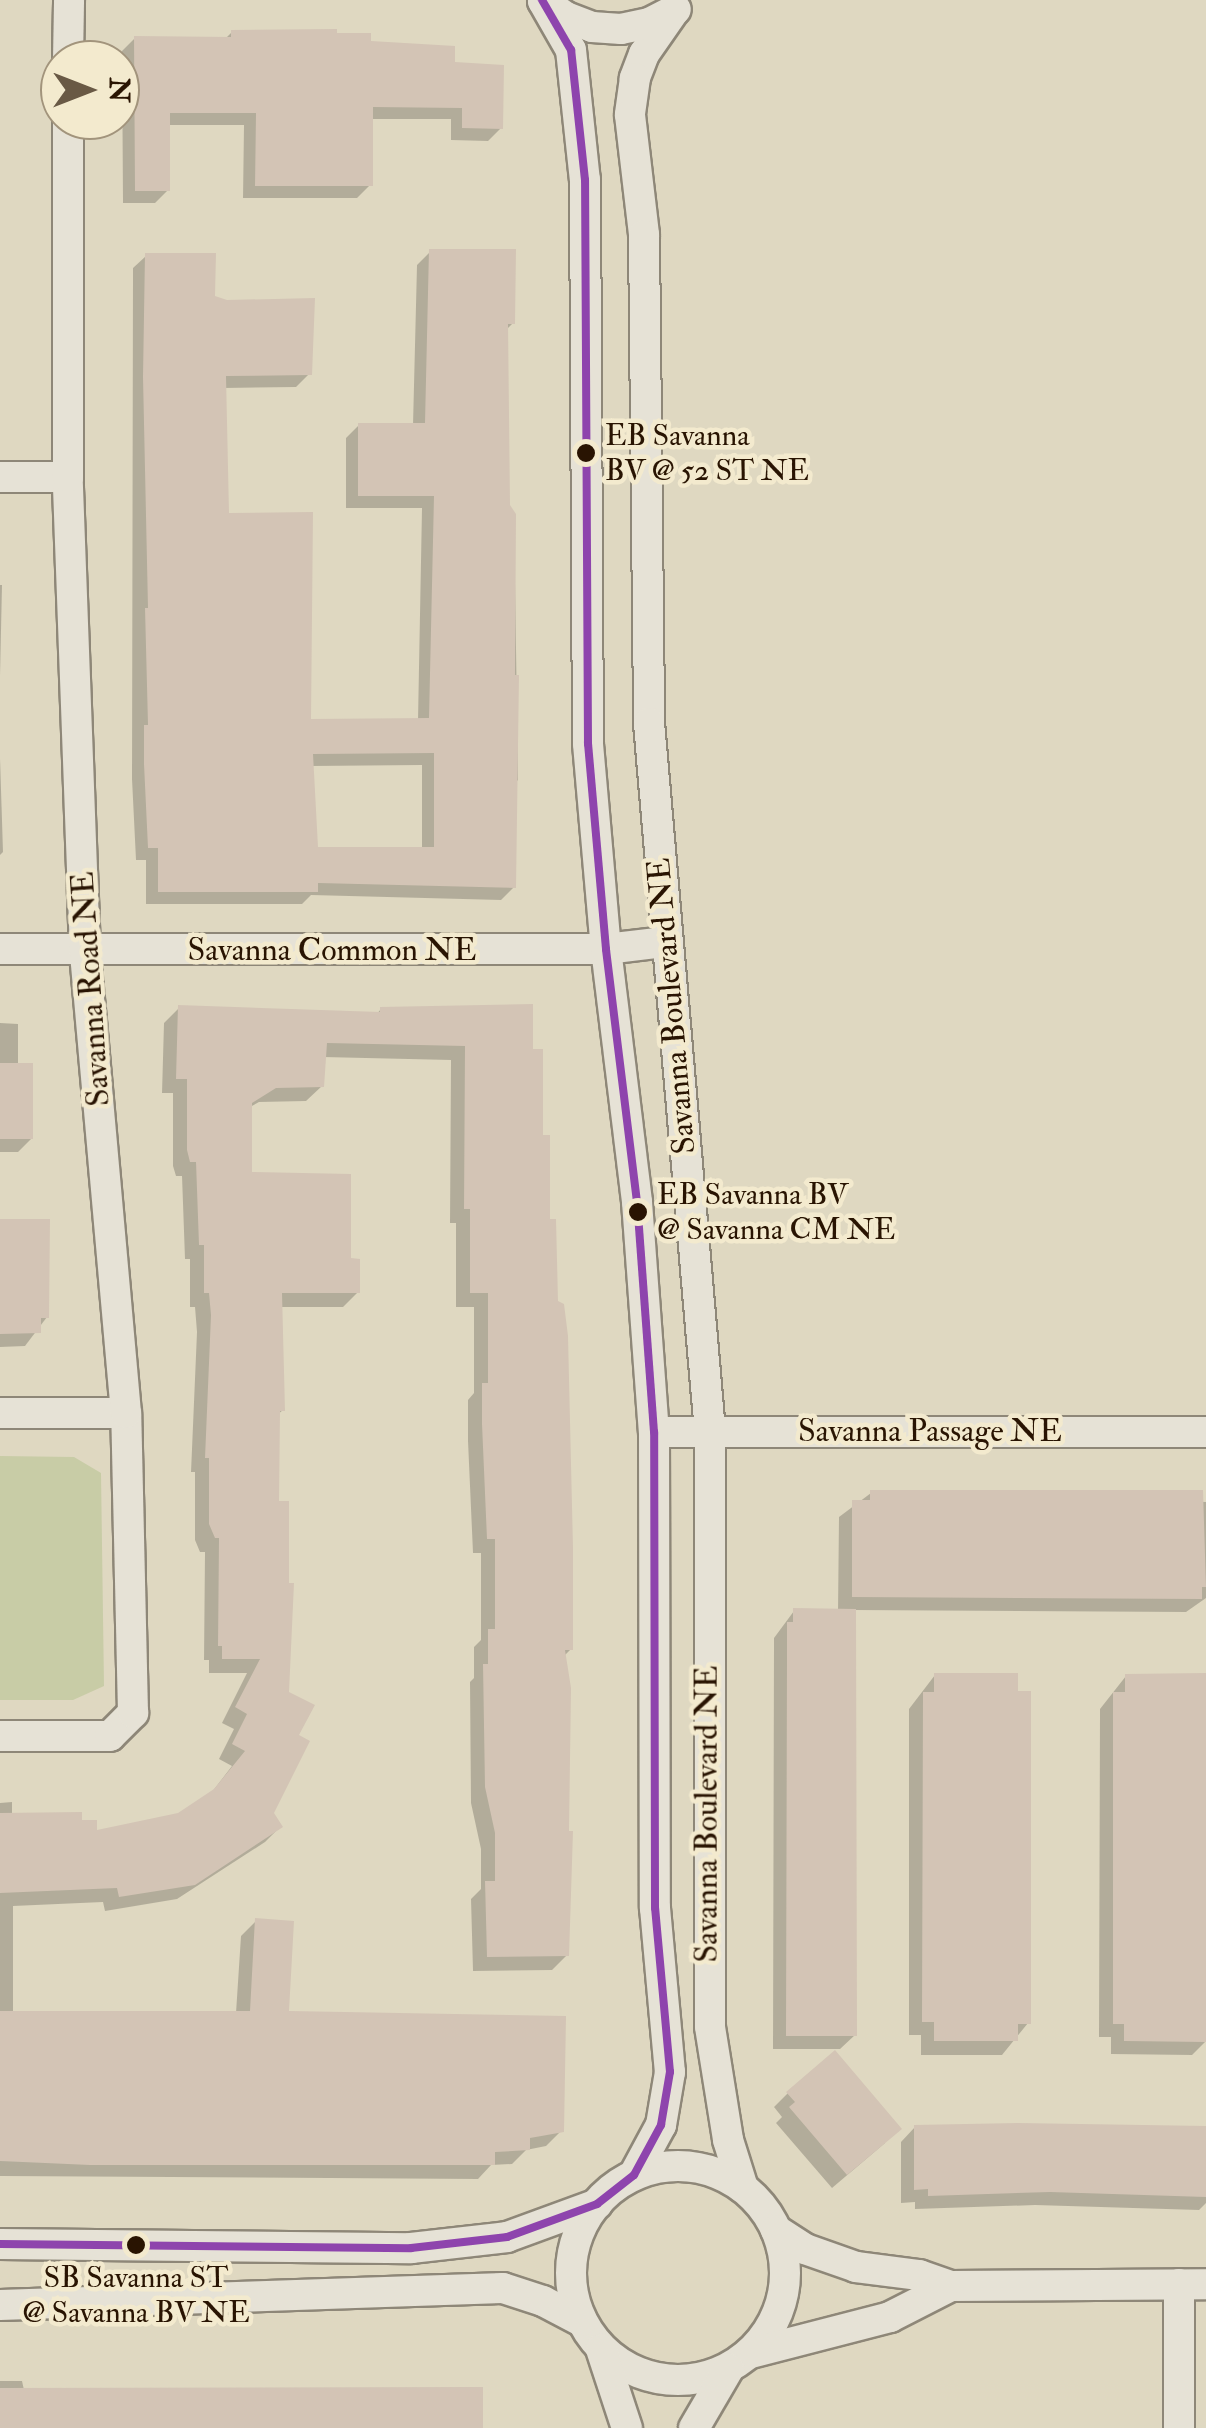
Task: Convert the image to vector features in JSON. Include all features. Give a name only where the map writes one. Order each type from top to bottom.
[{"type":"street","points":[[68,0],[68,40]]},
{"type":"street","points":[[542,0],[566,18],[592,27],[621,29],[649,23],[680,5]]},
{"type":"street","name":"Savanna Boulevard NE","points":[[542,0],[571,50],[585,180],[588,744],[606,948],[637,1202],[654,1432],[656,1908],[670,2072],[661,2125],[634,2175]]},
{"type":"street","name":"Savanna Boulevard NE","points":[[680,5],[644,54],[635,78],[630,115],[644,235],[648,723],[664,942],[710,1431],[706,1978],[728,2140],[743,2188]]},
{"type":"street","name":"Savanna Road NE","points":[[0,1736],[110,1736],[134,1713],[126,1412],[85,950],[68,477],[68,140]]},
{"type":"street","points":[[0,477],[68,477]]},
{"type":"street","name":"Savanna Common NE","points":[[0,949],[606,948],[664,942]]},
{"type":"street","points":[[0,1413],[126,1412]]},
{"type":"street","name":"Savanna Passage NE","points":[[654,1432],[1206,1432]]},
{"type":"street","points":[[694,2428],[740,2360],[768,2332],[782,2295],[784,2256],[776,2230],[762,2207],[743,2188],[694,2167],[668,2166],[634,2175],[597,2204],[584,2220],[572,2253],[571,2288],[581,2321],[601,2349],[628,2370],[662,2380],[696,2380],[740,2360],[890,2317],[950,2286]]},
{"type":"street","points":[[0,2244],[411,2248],[507,2237],[597,2204]]},
{"type":"street","points":[[776,2230],[806,2249],[856,2267],[919,2276],[950,2286],[1192,2284],[1180,2428]]},
{"type":"street","points":[[0,2305],[503,2288],[581,2321]]},
{"type":"street","points":[[601,2349],[626,2428]]},
{"type":"green space","points":[[0,1456],[74,1457],[101,1473],[104,1686],[73,1700],[0,1700]]},
{"type":"building","points":[[337,29],[337,33],[371,33],[371,41],[455,46],[455,62],[504,65],[503,129],[462,128],[462,108],[373,107],[373,186],[255,186],[256,113],[170,113],[170,191],[135,191],[135,140],[140,140],[140,40],[134,40],[134,36],[231,37],[231,30]]},
{"type":"building","points":[[429,249],[516,249],[515,324],[508,324],[510,505],[516,514],[515,675],[519,675],[516,888],[318,883],[318,892],[158,892],[158,848],[148,848],[144,764],[144,725],[148,725],[145,253],[216,253],[215,296],[227,300],[315,298],[312,375],[226,376],[229,513],[313,512],[311,719],[429,718],[434,496],[358,496],[358,423],[425,423]],"holes":[[[434,753],[434,847],[318,847],[313,754]]]},
{"type":"building","points":[[533,1004],[533,1049],[543,1049],[543,1135],[550,1135],[550,1219],[556,1219],[558,1301],[564,1304],[568,1336],[573,1548],[573,1650],[565,1650],[571,1688],[569,1831],[573,1831],[569,1956],[487,1957],[485,1881],[495,1881],[495,1833],[485,1787],[483,1664],[488,1664],[488,1629],[495,1629],[495,1539],[487,1539],[482,1424],[482,1383],[488,1383],[488,1293],[470,1293],[470,1209],[464,1209],[465,1046],[327,1043],[324,1087],[276,1088],[252,1103],[252,1172],[351,1174],[351,1258],[360,1259],[360,1293],[282,1293],[285,1411],[280,1411],[279,1501],[289,1501],[289,1583],[294,1583],[289,1692],[315,1705],[299,1735],[310,1741],[274,1813],[283,1827],[195,1885],[119,1897],[117,1888],[0,1893],[0,1813],[82,1812],[82,1820],[97,1820],[97,1830],[178,1813],[214,1789],[245,1751],[232,1744],[247,1714],[235,1707],[260,1659],[222,1659],[222,1646],[218,1646],[219,1538],[215,1538],[209,1524],[209,1458],[205,1458],[211,1315],[209,1293],[204,1293],[204,1245],[199,1245],[196,1162],[190,1162],[187,1150],[187,1079],[176,1079],[178,1005],[380,1012],[380,1007]]},
{"type":"building","points":[[0,1063],[33,1063],[33,1139],[0,1139]]},
{"type":"building","points":[[0,1219],[50,1219],[49,1318],[41,1318],[41,1333],[0,1334]]},
{"type":"building","points":[[870,1490],[1203,1490],[1206,1587],[1202,1587],[1202,1599],[852,1597],[852,1500],[870,1500]]},
{"type":"building","points":[[793,1608],[856,1609],[857,2036],[786,2036],[787,1622],[793,1622]]},
{"type":"building","points":[[934,1673],[1018,1673],[1018,1691],[1031,1691],[1031,2024],[1018,2024],[1018,2041],[934,2041],[934,2022],[922,2022],[923,1692],[934,1692]]},
{"type":"building","points":[[1206,1673],[1206,2042],[1124,2041],[1124,2024],[1113,2024],[1113,1692],[1125,1692],[1125,1674]]},
{"type":"building","points":[[255,1918],[294,1921],[289,2011],[566,2016],[564,2132],[530,2138],[530,2150],[495,2152],[495,2165],[90,2165],[0,2161],[0,2011],[250,2011]]},
{"type":"building","points":[[835,2050],[902,2129],[847,2175],[789,2107],[795,2102],[786,2092]]},
{"type":"building","points":[[914,2125],[1206,2126],[1206,2197],[1050,2192],[928,2196],[928,2189],[914,2190]]},
{"type":"building","points":[[483,2387],[483,2428],[0,2428],[0,2388]]},
{"type":"transit line","points":[[0,2244],[411,2248],[507,2237],[597,2204],[634,2175],[661,2125],[670,2072],[655,1908],[654,1432],[637,1202],[606,949],[588,744],[585,180],[571,50],[542,0]]},
{"type":"place","name":"EB Savanna BV @ 52 ST NE","points":[[586,453]]},
{"type":"place","name":"EB Savanna BV @ Savanna CM NE","points":[[638,1212]]},
{"type":"place","name":"SB Savanna ST @ Savanna BV NE","points":[[136,2245]]}]
